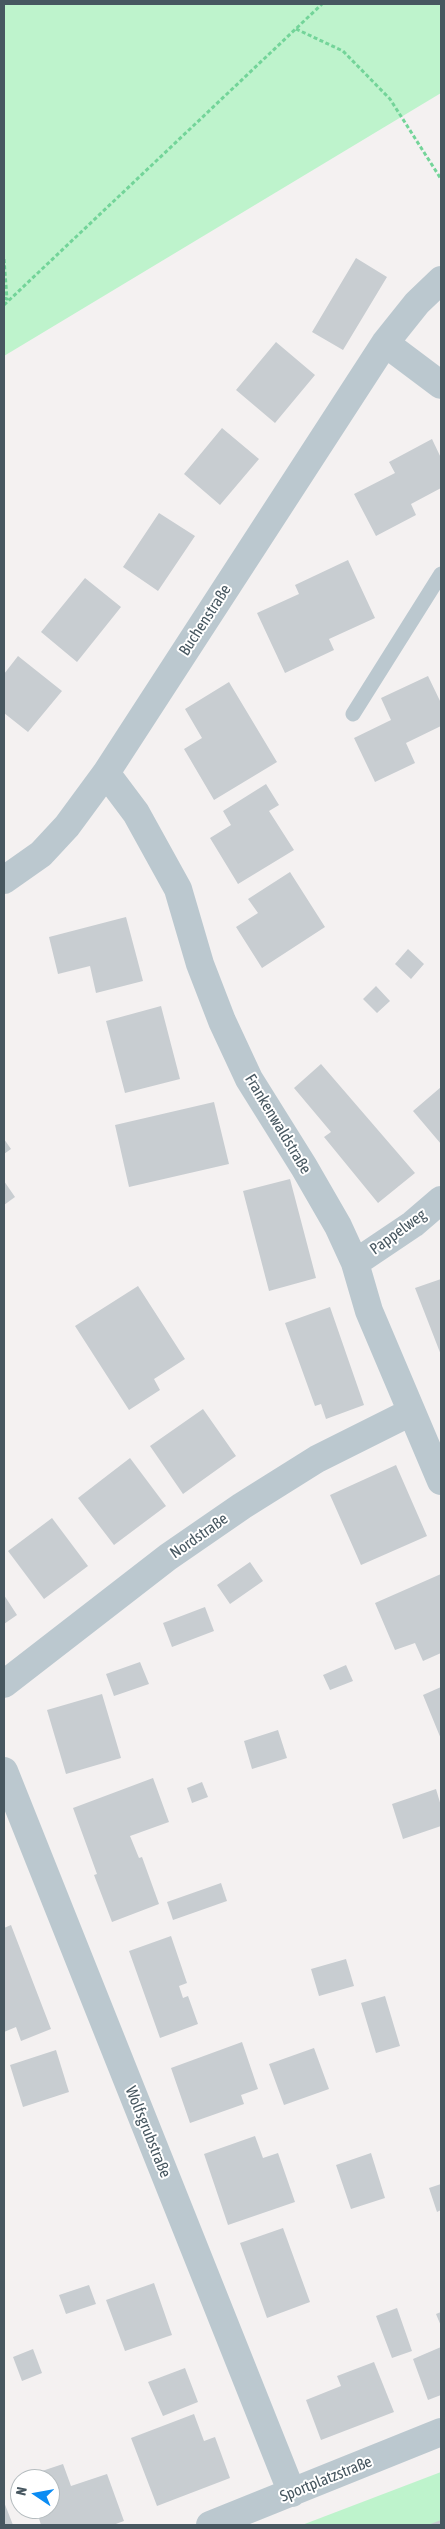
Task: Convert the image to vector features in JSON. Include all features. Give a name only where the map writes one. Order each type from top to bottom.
[{"type":"street","name":"Buchenstraße","points":[[4,880],[41,854],[67,826],[106,773],[385,343],[417,303],[441,280]]},
{"type":"street","points":[[385,343],[441,385]]},
{"type":"street","name":"Frankenwaldstraße","points":[[106,773],[136,813],[178,890],[200,964],[222,1021],[249,1079],[304,1167],[355,1263],[370,1311],[441,1481]]},
{"type":"street","name":"Pappelweg","points":[[355,1263],[412,1224],[441,1200]]},
{"type":"street","name":"Nordstraße","points":[[4,1684],[168,1557],[242,1506],[317,1458],[411,1412]]},
{"type":"street","name":"Wolfsgrubstraße","points":[[4,1771],[292,2493]]},
{"type":"street","name":"Sportplatzstraße","points":[[210,2525],[441,2432]]},
{"type":"lane","points":[[353,714],[441,574]]},
{"type":"path","points":[[6,298],[322,4]]},
{"type":"path","points":[[296,29],[343,51],[390,99],[441,179]]},
{"type":"path","points":[[4,259],[6,298],[4,305]]},
{"type":"green space","points":[[4,4],[441,4],[441,93],[4,356]]},
{"type":"green space","points":[[441,2472],[441,2525],[302,2525]]},
{"type":"building","points":[[356,258],[387,277],[343,350],[312,332]]},
{"type":"building","points":[[276,342],[315,375],[275,423],[236,390]]},
{"type":"building","points":[[222,428],[259,459],[220,505],[184,474]]},
{"type":"building","points":[[432,439],[441,458],[441,488],[411,504],[416,515],[376,536],[354,494],[395,473],[389,462]]},
{"type":"building","points":[[159,513],[195,536],[158,591],[123,567]]},
{"type":"building","points":[[348,560],[375,618],[329,639],[334,650],[285,673],[257,613],[299,594],[295,585]]},
{"type":"building","points":[[85,578],[121,607],[77,662],[41,632]]},
{"type":"building","points":[[18,656],[62,691],[28,732],[4,713],[4,674]]},
{"type":"building","points":[[428,676],[441,703],[441,726],[406,743],[415,763],[375,782],[354,738],[391,720],[381,698]]},
{"type":"building","points":[[229,682],[277,762],[214,800],[184,749],[202,738],[185,709]]},
{"type":"building","points":[[266,784],[279,805],[269,811],[294,850],[238,884],[210,838],[231,825],[223,811]]},
{"type":"building","points":[[290,872],[325,927],[262,968],[236,927],[258,913],[248,899]]},
{"type":"building","points":[[126,917],[143,981],[96,993],[90,966],[58,974],[49,937]]},
{"type":"building","points":[[408,949],[424,964],[411,979],[395,964]]},
{"type":"building","points":[[376,986],[390,1001],[377,1013],[363,999]]},
{"type":"building","points":[[161,1006],[180,1079],[125,1093],[106,1021]]},
{"type":"building","points":[[321,1064],[415,1173],[378,1203],[324,1137],[331,1132],[294,1088]]},
{"type":"building","points":[[441,1087],[441,1144],[413,1111]]},
{"type":"building","points":[[214,1102],[229,1164],[129,1187],[115,1125]]},
{"type":"building","points":[[4,1139],[11,1149],[4,1154]]},
{"type":"building","points":[[290,1179],[316,1278],[269,1291],[243,1191]]},
{"type":"building","points":[[4,1181],[15,1197],[4,1205]]},
{"type":"building","points":[[441,1279],[441,1355],[415,1288]]},
{"type":"building","points":[[138,1286],[185,1359],[154,1379],[160,1390],[129,1410],[75,1326]]},
{"type":"building","points":[[330,1307],[364,1405],[326,1419],[321,1404],[315,1406],[285,1323]]},
{"type":"building","points":[[203,1409],[236,1456],[183,1494],[150,1446]]},
{"type":"building","points":[[130,1458],[166,1506],[114,1545],[78,1498]]},
{"type":"building","points":[[396,1465],[427,1536],[361,1565],[330,1495]]},
{"type":"building","points":[[52,1518],[88,1566],[44,1599],[8,1551]]},
{"type":"building","points":[[250,1562],[263,1581],[230,1604],[217,1585]]},
{"type":"building","points":[[441,1574],[441,1653],[423,1661],[415,1643],[395,1650],[375,1603]]},
{"type":"building","points":[[4,1595],[17,1615],[4,1624]]},
{"type":"building","points":[[205,1607],[214,1631],[172,1647],[163,1623]]},
{"type":"building","points":[[140,1662],[149,1684],[114,1696],[106,1674]]},
{"type":"building","points":[[346,1665],[353,1681],[330,1690],[323,1675]]},
{"type":"building","points":[[441,1687],[441,1739],[423,1695]]},
{"type":"building","points":[[102,1694],[121,1758],[66,1774],[47,1710]]},
{"type":"building","points":[[278,1730],[287,1758],[252,1769],[244,1741]]},
{"type":"building","points":[[153,1778],[169,1822],[130,1836],[139,1858],[142,1857],[159,1904],[112,1922],[94,1875],[97,1874],[73,1808]]},
{"type":"building","points":[[202,1782],[208,1797],[192,1803],[187,1788]]},
{"type":"building","points":[[436,1789],[441,1806],[441,1826],[403,1839],[392,1804]]},
{"type":"building","points":[[221,1883],[227,1901],[173,1920],[167,1902]]},
{"type":"building","points":[[11,1925],[51,2029],[21,2041],[16,2027],[4,2032],[4,1928]]},
{"type":"building","points":[[171,1936],[187,1983],[179,1986],[183,1998],[188,1996],[198,2024],[160,2038],[129,1951]]},
{"type":"building","points":[[346,1959],[354,1986],[319,1996],[311,1969]]},
{"type":"building","points":[[385,1996],[400,2046],[376,2053],[361,2003]]},
{"type":"building","points":[[242,2042],[258,2089],[241,2095],[244,2104],[190,2123],[171,2068]]},
{"type":"building","points":[[314,2048],[329,2089],[284,2105],[269,2064]]},
{"type":"building","points":[[56,2050],[69,2092],[23,2107],[10,2065]]},
{"type":"building","points":[[255,2136],[263,2158],[278,2153],[295,2202],[228,2225],[204,2154]]},
{"type":"building","points":[[371,2153],[385,2198],[351,2209],[336,2165]]},
{"type":"building","points":[[441,2184],[441,2210],[437,2212],[429,2188]]},
{"type":"building","points":[[283,2228],[310,2302],[267,2318],[240,2243]]},
{"type":"building","points":[[154,2283],[172,2335],[125,2351],[106,2300]]},
{"type":"building","points":[[89,2285],[96,2304],[66,2314],[59,2295]]},
{"type":"building","points":[[397,2308],[412,2351],[392,2358],[376,2316]]},
{"type":"building","points":[[441,2312],[441,2326],[436,2314]]},
{"type":"building","points":[[441,2347],[441,2395],[428,2400],[413,2359]]},
{"type":"building","points":[[33,2349],[42,2373],[22,2381],[13,2357]]},
{"type":"building","points":[[374,2362],[394,2412],[321,2440],[306,2400],[341,2386],[337,2376]]},
{"type":"building","points":[[185,2368],[198,2402],[163,2416],[148,2382]]},
{"type":"building","points":[[194,2414],[204,2441],[215,2437],[230,2478],[157,2506],[131,2438]]},
{"type":"building","points":[[63,2464],[71,2486],[107,2474],[124,2521],[113,2525],[41,2525],[39,2519],[60,2519],[60,2469],[48,2469]]},
{"type":"building","points":[[4,2502],[13,2525],[4,2525]]},
{"type":"building","points":[[441,2520],[441,2525],[428,2525]]}]
